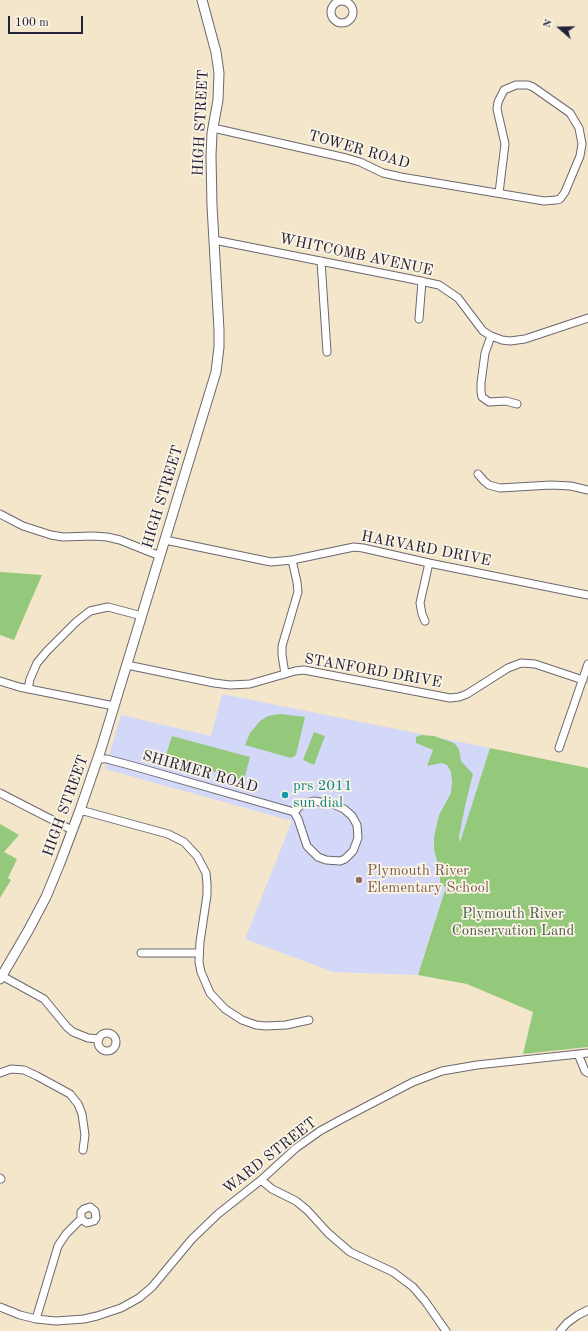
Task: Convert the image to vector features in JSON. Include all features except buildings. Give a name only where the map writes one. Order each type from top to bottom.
[{"type":"main road","name":"HIGH STREET","points":[[1,978],[37,916],[54,880],[98,759],[211,390],[217,364],[219,325],[211,172],[213,128],[218,100],[219,73],[216,52],[202,0]]},
{"type":"street","name":"TOWER ROAD","points":[[213,128],[346,158],[360,162],[383,173],[550,202],[560,199],[565,192],[580,156],[581,137],[579,128],[570,113],[528,85],[516,85],[504,90],[498,102],[497,109],[505,144],[499,193]]},
{"type":"street","name":"WHITCOMB AVENUE","points":[[214,240],[422,281],[439,286],[458,298],[480,328],[491,336],[510,341],[525,339],[588,318]]},
{"type":"street","points":[[321,261],[326,352]]},
{"type":"street","points":[[419,319],[422,281]]},
{"type":"street","points":[[491,336],[485,353],[481,388],[482,397],[489,402],[506,401],[517,404]]},
{"type":"street","points":[[478,474],[489,485],[500,488],[551,485],[571,486],[588,490]]},
{"type":"street","points":[[0,514],[23,526],[51,535],[64,537],[107,537],[120,540],[160,556]]},
{"type":"street","name":"HARVARD DRIVE","points":[[165,540],[275,562],[292,560],[354,547],[363,548],[588,595]]},
{"type":"street","points":[[285,674],[282,646],[298,592],[292,560]]},
{"type":"street","points":[[425,621],[420,603],[428,562]]},
{"type":"street","points":[[28,688],[37,663],[76,622],[90,611],[116,608],[142,616]]},
{"type":"street","name":"STANFORD DRIVE","points":[[127,665],[230,685],[250,684],[304,670],[450,698],[467,694],[508,668],[521,663],[544,666],[583,680]]},
{"type":"street","points":[[559,748],[588,664]]},
{"type":"street","points":[[0,681],[114,706]]},
{"type":"street","name":"SHIRMER ROAD","points":[[98,759],[107,759],[133,766],[294,812]]},
{"type":"street","points":[[0,793],[72,830]]},
{"type":"street","points":[[314,801],[333,804],[348,812],[355,821],[358,833],[358,838],[353,851],[345,859],[340,861],[326,860],[318,857],[307,846],[298,819],[294,812],[302,804],[314,801]]},
{"type":"street","points":[[80,810],[168,834],[184,842],[198,856],[206,873],[207,889],[199,953],[201,972],[210,993],[218,1002],[233,1015],[248,1023],[266,1026],[286,1025],[309,1020]]},
{"type":"street","points":[[141,953],[199,953]]},
{"type":"street","points":[[1,978],[44,999],[67,1027],[73,1032],[99,1039]]},
{"type":"street","name":"WARD STREET","points":[[0,1307],[20,1315],[36,1319],[56,1321],[84,1319],[108,1312],[130,1303],[152,1286],[205,1226],[261,1180],[296,1148],[320,1131],[396,1090],[429,1075],[456,1068],[588,1053]]},
{"type":"street","points":[[578,1054],[585,1071],[588,1073]]},
{"type":"street","points":[[0,1073],[11,1069],[24,1070],[70,1094],[78,1104],[82,1114],[85,1135],[83,1150]]},
{"type":"street","points":[[261,1180],[272,1189],[296,1201],[350,1252],[394,1272],[413,1287],[425,1301],[446,1331]]},
{"type":"street","points":[[36,1319],[58,1246],[66,1234],[81,1219]]},
{"type":"street","points":[[560,1331],[572,1319],[588,1310]]},
{"type":"shaded area","name":"Plymouth River Elementary School","points":[[222,694],[490,748],[418,975],[333,972],[245,939],[292,821],[105,769],[121,715],[211,736]]},
{"type":"green space","points":[[0,572],[42,575],[14,640],[0,635]]},
{"type":"green space","points":[[281,714],[305,717],[296,755],[291,758],[245,745],[250,733],[260,721],[268,716]]},
{"type":"green space","points":[[314,732],[325,736],[314,765],[303,760]]},
{"type":"green space","name":"Plymouth River Conservation Land","points":[[421,735],[434,736],[454,743],[459,749],[461,761],[473,774],[459,837],[460,842],[490,748],[588,768],[588,1047],[523,1054],[533,1012],[467,984],[418,975],[446,887],[440,882],[440,871],[434,850],[434,837],[439,815],[451,793],[452,783],[451,772],[447,765],[442,763],[427,766],[433,750],[416,743],[416,737]]},
{"type":"green space","points":[[172,736],[250,757],[244,780],[165,758]]},
{"type":"green space","points":[[0,824],[19,835],[4,852],[17,859],[8,878],[11,880],[0,898]]},
{"type":"place","name":"prs 2011 sun dial","points":[[285,795]]},
{"type":"place","name":"Plymouth River Elementary School","points":[[359,880]]}]
